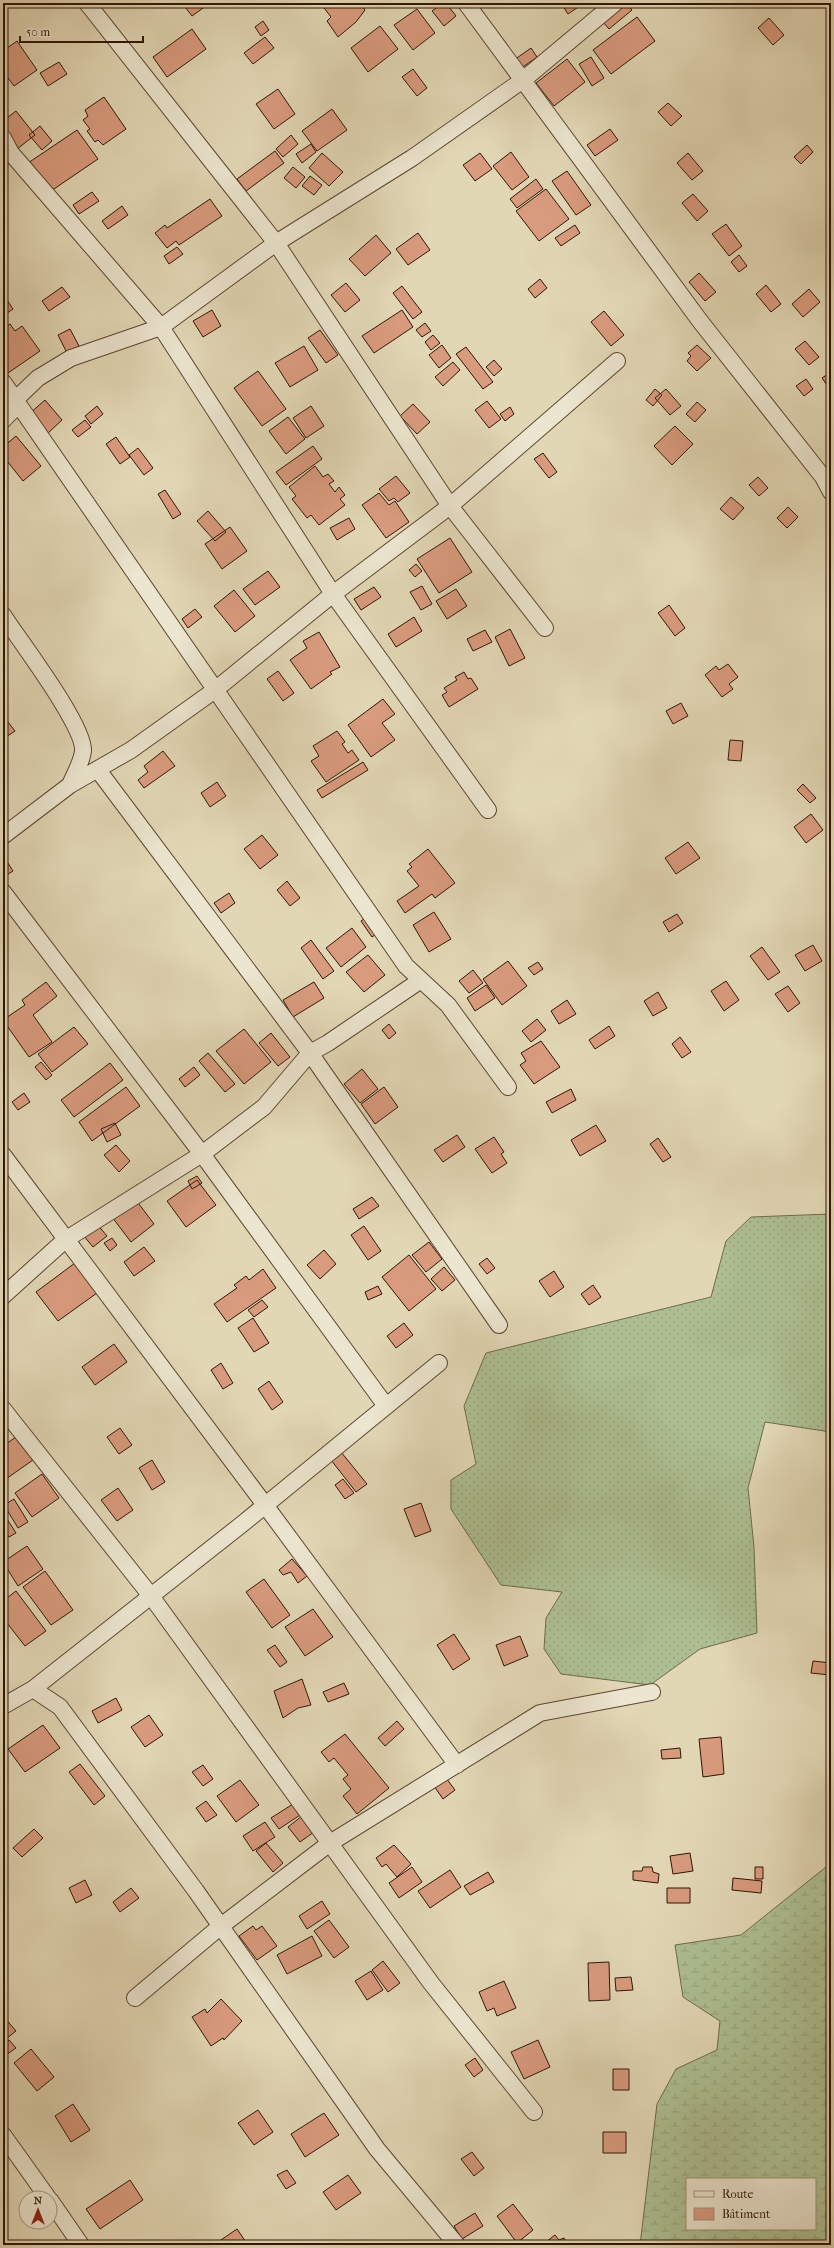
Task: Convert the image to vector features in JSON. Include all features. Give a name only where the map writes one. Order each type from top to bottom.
[{"type":"street","points":[[87,3],[276,243],[450,506],[545,628]]},
{"type":"street","points":[[466,3],[700,321],[823,477],[831,492]]},
{"type":"street","points":[[3,420],[13,410],[15,400],[38,378],[71,358],[162,327],[276,243],[412,158],[523,80],[615,3]]},
{"type":"street","points":[[3,138],[7,157],[162,327],[333,594],[488,810]]},
{"type":"street","points":[[3,836],[70,785],[132,750],[216,690],[333,594],[450,506],[617,361]]},
{"type":"street","points":[[3,382],[406,966],[448,1005],[508,1087]]},
{"type":"street","points":[[3,615],[63,706],[81,737],[83,752],[70,785]]},
{"type":"street","points":[[98,770],[310,1054],[499,1325]]},
{"type":"street","points":[[3,892],[202,1154],[386,1406]]},
{"type":"street","points":[[3,1296],[65,1240],[202,1154],[264,1107],[310,1054],[421,980]]},
{"type":"street","points":[[3,1156],[265,1505],[457,1765]]},
{"type":"street","points":[[3,1706],[33,1688],[151,1596],[439,1363]]},
{"type":"street","points":[[3,1409],[151,1596],[432,1983],[534,2112]]},
{"type":"street","points":[[33,1688],[60,1707],[221,1926],[377,2148],[457,2245]]},
{"type":"street","points":[[135,1998],[221,1926],[330,1843],[540,1713],[652,1692]]},
{"type":"street","points":[[3,2135],[42,2190]]},
{"type":"street","points":[[58,2212],[81,2245]]},
{"type":"green space","points":[[831,1214],[831,1432],[765,1422],[748,1488],[754,1547],[757,1633],[700,1649],[650,1685],[561,1674],[544,1649],[546,1618],[562,1592],[501,1585],[451,1509],[451,1480],[476,1464],[464,1406],[486,1353],[711,1297],[726,1241],[751,1217]]},
{"type":"green space","points":[[831,1863],[831,2245],[640,2245],[657,2104],[676,2069],[717,2050],[720,2021],[683,1997],[675,1945],[741,1935]]},
{"type":"building","points":[[182,3],[210,3],[192,16]]},
{"type":"building","points":[[360,3],[365,10],[356,22],[338,37],[327,21],[331,17],[321,4]]},
{"type":"building","points":[[443,3],[446,3],[456,16],[444,26],[432,11]]},
{"type":"building","points":[[561,3],[584,3],[568,14]]},
{"type":"building","points":[[613,3],[626,3],[632,10],[609,29],[598,16]]},
{"type":"building","points":[[417,9],[435,33],[413,50],[394,25]]},
{"type":"building","points":[[637,17],[655,41],[611,74],[593,50]]},
{"type":"building","points":[[769,18],[784,35],[773,45],[758,28]]},
{"type":"building","points":[[263,21],[269,30],[261,36],[255,27]]},
{"type":"building","points":[[380,26],[398,49],[368,72],[351,48]]},
{"type":"building","points":[[192,29],[206,49],[167,77],[153,57]]},
{"type":"building","points":[[265,37],[274,48],[253,64],[244,53]]},
{"type":"building","points":[[17,41],[37,70],[14,86],[3,71],[3,51]]},
{"type":"building","points":[[531,48],[537,57],[520,69],[514,60]]},
{"type":"building","points":[[591,57],[604,78],[592,86],[579,64]]},
{"type":"building","points":[[567,59],[585,82],[554,106],[536,83]]},
{"type":"building","points":[[59,62],[67,74],[48,86],[40,73]]},
{"type":"building","points":[[413,69],[427,88],[417,96],[402,77]]},
{"type":"building","points":[[278,89],[295,114],[274,129],[256,104]]},
{"type":"building","points":[[104,97],[126,129],[103,145],[98,140],[95,142],[87,131],[90,129],[83,120],[88,116],[85,110]]},
{"type":"building","points":[[668,103],[682,116],[671,126],[658,112]]},
{"type":"building","points":[[332,109],[347,130],[317,151],[302,131]]},
{"type":"building","points":[[16,111],[35,135],[17,149],[3,131],[3,121]]},
{"type":"building","points":[[40,126],[52,141],[42,150],[29,135]]},
{"type":"building","points":[[610,129],[618,140],[595,156],[587,145]]},
{"type":"building","points":[[77,130],[98,159],[48,193],[28,163]]},
{"type":"building","points":[[291,135],[298,144],[283,157],[276,149]]},
{"type":"building","points":[[311,144],[316,152],[302,163],[296,154]]},
{"type":"building","points":[[807,145],[813,152],[801,164],[794,157]]},
{"type":"building","points":[[275,151],[284,163],[246,191],[237,179]]},
{"type":"building","points":[[511,152],[529,177],[512,190],[493,166]]},
{"type":"building","points":[[322,153],[343,172],[329,186],[309,168]]},
{"type":"building","points":[[480,153],[492,169],[475,181],[463,165]]},
{"type":"building","points":[[688,153],[703,171],[692,180],[677,163]]},
{"type":"building","points":[[293,167],[305,177],[296,188],[284,178]]},
{"type":"building","points":[[567,171],[591,205],[576,215],[552,181]]},
{"type":"building","points":[[310,176],[322,185],[314,195],[302,186]]},
{"type":"building","points":[[536,179],[543,189],[517,208],[510,199]]},
{"type":"building","points":[[546,189],[569,219],[539,241],[516,211]]},
{"type":"building","points":[[92,192],[99,201],[79,214],[73,205]]},
{"type":"building","points":[[693,194],[708,211],[697,221],[682,203]]},
{"type":"building","points":[[210,199],[222,216],[179,245],[176,241],[167,248],[155,233],[165,225],[167,228]]},
{"type":"building","points":[[122,206],[128,215],[108,229],[102,221]]},
{"type":"building","points":[[726,224],[742,246],[729,256],[712,234]]},
{"type":"building","points":[[575,225],[580,233],[561,246],[555,238]]},
{"type":"building","points":[[418,233],[430,250],[408,265],[396,249]]},
{"type":"building","points":[[376,235],[391,253],[365,276],[349,259]]},
{"type":"building","points":[[177,247],[183,254],[169,264],[164,256]]},
{"type":"building","points":[[739,255],[747,266],[739,272],[731,262]]},
{"type":"building","points":[[699,273],[716,292],[705,301],[689,282]]},
{"type":"building","points":[[540,279],[547,288],[535,298],[528,289]]},
{"type":"building","points":[[346,283],[360,300],[345,312],[331,295]]},
{"type":"building","points":[[766,285],[781,304],[771,312],[756,294]]},
{"type":"building","points":[[402,286],[422,312],[413,319],[393,293]]},
{"type":"building","points":[[62,287],[70,297],[49,311],[42,301]]},
{"type":"building","points":[[809,289],[820,302],[803,317],[792,304]]},
{"type":"building","points":[[3,294],[13,309],[3,316]]},
{"type":"building","points":[[212,310],[221,326],[203,337],[193,321]]},
{"type":"building","points":[[402,310],[413,327],[374,353],[362,336]]},
{"type":"building","points":[[604,311],[624,335],[611,346],[591,322]]},
{"type":"building","points":[[425,323],[431,331],[422,337],[416,330]]},
{"type":"building","points":[[10,324],[15,331],[22,326],[40,351],[8,373],[3,367],[3,329]]},
{"type":"building","points":[[70,329],[79,346],[67,353],[58,335]]},
{"type":"building","points":[[320,330],[338,355],[326,363],[308,338]]},
{"type":"building","points":[[433,335],[440,343],[431,350],[425,342]]},
{"type":"building","points":[[805,341],[819,357],[809,365],[795,349]]},
{"type":"building","points":[[442,345],[451,358],[439,368],[429,355]]},
{"type":"building","points":[[697,345],[711,358],[697,371],[687,361],[691,356],[688,353]]},
{"type":"building","points":[[304,346],[318,370],[290,387],[275,363]]},
{"type":"building","points":[[466,347],[493,382],[483,389],[456,354]]},
{"type":"building","points":[[494,360],[502,369],[494,376],[486,367]]},
{"type":"building","points":[[453,362],[460,370],[443,386],[435,377]]},
{"type":"building","points":[[258,371],[286,409],[262,426],[234,388]]},
{"type":"building","points":[[831,372],[831,387],[829,388],[822,378]]},
{"type":"building","points":[[806,379],[813,389],[804,396],[796,386]]},
{"type":"building","points":[[655,389],[662,395],[653,406],[646,400]]},
{"type":"building","points":[[666,389],[681,406],[670,415],[655,398]]},
{"type":"building","points":[[45,400],[62,420],[47,434],[29,414]]},
{"type":"building","points":[[487,401],[501,419],[489,428],[475,410]]},
{"type":"building","points":[[697,402],[706,410],[695,422],[686,414]]},
{"type":"building","points":[[413,404],[430,422],[417,434],[400,416]]},
{"type":"building","points":[[97,406],[103,414],[91,424],[85,416]]},
{"type":"building","points":[[311,406],[324,426],[306,438],[293,418]]},
{"type":"building","points":[[510,407],[514,414],[505,421],[500,414]]},
{"type":"building","points":[[288,417],[305,439],[286,454],[269,431]]},
{"type":"building","points":[[85,420],[91,427],[78,437],[72,430]]},
{"type":"building","points":[[675,426],[693,444],[672,465],[654,446]]},
{"type":"building","points":[[16,436],[41,466],[23,481],[3,456],[3,447]]},
{"type":"building","points":[[116,437],[130,457],[120,464],[106,444]]},
{"type":"building","points":[[313,446],[322,459],[286,485],[276,472]]},
{"type":"building","points":[[138,448],[153,468],[144,475],[129,455]]},
{"type":"building","points":[[543,453],[557,472],[549,478],[534,459]]},
{"type":"building","points":[[315,466],[323,477],[328,474],[334,481],[329,484],[335,492],[339,487],[345,495],[340,499],[345,505],[319,525],[311,515],[307,518],[292,499],[296,496],[289,487]]},
{"type":"building","points":[[396,476],[410,493],[398,502],[394,498],[389,501],[379,489]]},
{"type":"building","points":[[758,477],[768,488],[759,496],[749,485]]},
{"type":"building","points":[[165,490],[181,514],[173,519],[158,494]]},
{"type":"building","points":[[379,493],[389,505],[395,501],[409,522],[386,538],[362,505]]},
{"type":"building","points":[[731,497],[744,508],[733,520],[720,509]]},
{"type":"building","points":[[788,507],[798,517],[787,528],[777,518]]},
{"type":"building","points":[[208,511],[226,532],[215,541],[197,521]]},
{"type":"building","points":[[349,518],[355,529],[337,540],[330,528]]},
{"type":"building","points":[[230,527],[247,551],[222,569],[205,544]]},
{"type":"building","points":[[450,538],[472,572],[439,593],[417,559]]},
{"type":"building","points":[[416,564],[422,571],[415,577],[409,570]]},
{"type":"building","points":[[268,571],[280,587],[255,605],[243,589]]},
{"type":"building","points":[[422,586],[432,604],[421,610],[410,592]]},
{"type":"building","points":[[374,587],[381,597],[361,610],[354,599]]},
{"type":"building","points":[[456,589],[467,606],[447,619],[436,601]]},
{"type":"building","points":[[234,590],[255,616],[235,632],[214,606]]},
{"type":"building","points":[[669,605],[685,628],[675,636],[658,613]]},
{"type":"building","points":[[195,609],[202,617],[188,628],[182,619]]},
{"type":"building","points":[[414,617],[422,631],[396,647],[388,634]]},
{"type":"building","points":[[510,629],[525,658],[509,666],[495,637]]},
{"type":"building","points":[[485,630],[492,642],[473,651],[467,639]]},
{"type":"building","points":[[319,632],[340,667],[330,672],[332,674],[311,689],[290,660],[307,648],[303,641]]},
{"type":"building","points":[[728,664],[738,677],[729,684],[733,689],[722,697],[705,675],[716,666],[719,670]]},
{"type":"building","points":[[278,671],[294,693],[283,701],[267,679]]},
{"type":"building","points":[[464,672],[468,679],[471,678],[478,689],[449,707],[442,695],[447,692],[444,688],[457,680],[455,677]]},
{"type":"building","points":[[383,699],[395,714],[382,723],[395,740],[371,757],[348,725]]},
{"type":"building","points":[[681,703],[688,716],[673,724],[666,711]]},
{"type":"building","points":[[4,717],[15,731],[3,739],[3,718]]},
{"type":"building","points":[[337,731],[345,742],[342,744],[348,753],[352,750],[359,760],[326,782],[311,761],[319,756],[313,746]]},
{"type":"building","points":[[730,740],[743,741],[741,761],[728,760]]},
{"type":"building","points":[[163,751],[175,766],[144,788],[138,780],[148,772],[144,766]]},
{"type":"building","points":[[363,762],[368,770],[322,798],[317,790]]},
{"type":"building","points":[[217,782],[226,796],[210,807],[201,793]]},
{"type":"building","points":[[803,784],[816,798],[810,803],[797,790]]},
{"type":"building","points":[[811,814],[823,830],[806,843],[794,827]]},
{"type":"building","points":[[262,835],[278,855],[260,869],[244,849]]},
{"type":"building","points":[[688,842],[700,858],[676,874],[665,858]]},
{"type":"building","points":[[428,849],[455,883],[435,898],[432,894],[405,913],[397,901],[419,886],[407,871],[412,867],[409,864]]},
{"type":"building","points":[[6,860],[13,871],[5,876],[3,872],[3,862]]},
{"type":"building","points":[[287,881],[300,898],[290,906],[277,890]]},
{"type":"building","points":[[229,893],[235,903],[221,913],[214,903]]},
{"type":"building","points":[[434,912],[451,939],[429,952],[413,925]]},
{"type":"building","points":[[371,914],[382,930],[372,937],[361,921]]},
{"type":"building","points":[[677,914],[683,923],[669,932],[663,922]]},
{"type":"building","points":[[352,928],[366,947],[341,967],[326,948]]},
{"type":"building","points":[[311,940],[334,971],[323,979],[301,948]]},
{"type":"building","points":[[813,945],[822,961],[805,971],[795,955]]},
{"type":"building","points":[[762,947],[780,972],[768,980],[750,956]]},
{"type":"building","points":[[368,955],[385,975],[364,992],[346,972]]},
{"type":"building","points":[[508,961],[527,986],[502,1005],[483,979]]},
{"type":"building","points":[[538,962],[543,969],[534,975],[528,968]]},
{"type":"building","points":[[473,970],[483,983],[469,993],[459,981]]},
{"type":"building","points":[[726,981],[739,1000],[724,1011],[711,991]]},
{"type":"building","points":[[46,982],[57,996],[33,1015],[52,1042],[29,1057],[3,1020],[25,1005],[22,1000]]},
{"type":"building","points":[[314,982],[324,998],[293,1017],[283,1000]]},
{"type":"building","points":[[486,985],[495,998],[475,1011],[467,998]]},
{"type":"building","points":[[788,986],[800,1003],[788,1012],[775,994]]},
{"type":"building","points":[[658,992],[667,1008],[653,1016],[644,1001]]},
{"type":"building","points":[[567,1000],[576,1014],[559,1024],[551,1011]]},
{"type":"building","points":[[537,1019],[546,1030],[531,1042],[522,1031]]},
{"type":"building","points":[[389,1024],[396,1033],[389,1039],[382,1030]]},
{"type":"building","points":[[609,1026],[615,1036],[595,1049],[589,1040]]},
{"type":"building","points":[[74,1027],[88,1044],[52,1072],[38,1054]]},
{"type":"building","points":[[244,1029],[271,1062],[244,1084],[216,1051]]},
{"type":"building","points":[[271,1033],[290,1057],[278,1066],[259,1043]]},
{"type":"building","points":[[680,1037],[691,1052],[682,1058],[672,1044]]},
{"type":"building","points":[[541,1041],[560,1067],[534,1084],[520,1065],[526,1061],[521,1053]]},
{"type":"building","points":[[208,1053],[235,1084],[225,1092],[199,1061]]},
{"type":"building","points":[[41,1062],[52,1075],[46,1080],[35,1067]]},
{"type":"building","points":[[110,1063],[123,1080],[74,1117],[61,1100]]},
{"type":"building","points":[[194,1067],[200,1075],[185,1087],[179,1079]]},
{"type":"building","points":[[362,1069],[378,1089],[360,1103],[344,1084]]},
{"type":"building","points":[[126,1087],[140,1106],[92,1141],[79,1122]]},
{"type":"building","points":[[384,1087],[398,1107],[375,1124],[361,1104]]},
{"type":"building","points":[[571,1089],[576,1100],[552,1113],[546,1102]]},
{"type":"building","points":[[24,1093],[30,1102],[18,1110],[12,1102]]},
{"type":"building","points":[[115,1123],[121,1135],[107,1142],[101,1129]]},
{"type":"building","points":[[596,1125],[606,1141],[580,1156],[571,1140]]},
{"type":"building","points":[[457,1135],[465,1147],[443,1162],[434,1150]]},
{"type":"building","points":[[494,1137],[504,1152],[501,1154],[507,1163],[492,1173],[475,1149]]},
{"type":"building","points":[[658,1138],[671,1157],[663,1162],[650,1144]]},
{"type":"building","points":[[116,1145],[130,1161],[119,1172],[104,1155]]},
{"type":"building","points":[[197,1176],[202,1183],[192,1189],[188,1181]]},
{"type":"building","points":[[197,1180],[216,1205],[186,1227],[167,1201]]},
{"type":"building","points":[[372,1197],[379,1206],[359,1219],[353,1209]]},
{"type":"building","points":[[136,1200],[154,1224],[131,1242],[112,1217]]},
{"type":"building","points":[[97,1224],[107,1236],[93,1247],[83,1235]]},
{"type":"building","points":[[364,1226],[381,1251],[368,1260],[351,1235]]},
{"type":"building","points":[[112,1238],[117,1245],[110,1251],[104,1243]]},
{"type":"building","points":[[429,1242],[442,1259],[426,1272],[412,1255]]},
{"type":"building","points":[[144,1247],[155,1261],[134,1276],[124,1262]]},
{"type":"building","points":[[324,1250],[336,1264],[320,1279],[307,1265]]},
{"type":"building","points":[[409,1255],[436,1289],[409,1311],[382,1277]]},
{"type":"building","points":[[487,1258],[495,1268],[487,1274],[479,1264]]},
{"type":"building","points":[[75,1263],[97,1293],[58,1321],[36,1292]]},
{"type":"building","points":[[444,1267],[455,1280],[442,1291],[431,1279]]},
{"type":"building","points":[[263,1269],[276,1288],[227,1322],[214,1304],[237,1288],[234,1285],[246,1276],[249,1280]]},
{"type":"building","points":[[554,1271],[564,1287],[550,1297],[539,1281]]},
{"type":"building","points":[[593,1285],[601,1297],[589,1305],[581,1294]]},
{"type":"building","points":[[378,1286],[382,1294],[368,1300],[365,1292]]},
{"type":"building","points":[[262,1300],[268,1307],[254,1317],[248,1310]]},
{"type":"building","points":[[253,1318],[269,1343],[254,1352],[238,1328]]},
{"type":"building","points":[[404,1323],[413,1335],[396,1348],[387,1336]]},
{"type":"building","points":[[114,1344],[127,1362],[95,1385],[82,1367]]},
{"type":"building","points":[[221,1363],[233,1383],[223,1389],[211,1370]]},
{"type":"building","points":[[269,1381],[283,1402],[272,1410],[258,1389]]},
{"type":"building","points":[[120,1428],[132,1445],[119,1454],[107,1437]]},
{"type":"building","points":[[16,1437],[33,1460],[3,1481],[3,1446]]},
{"type":"building","points":[[341,1452],[367,1484],[356,1492],[331,1460]]},
{"type":"building","points":[[152,1460],[165,1482],[152,1490],[139,1468]]},
{"type":"building","points":[[42,1474],[59,1498],[32,1517],[15,1493]]},
{"type":"building","points":[[343,1479],[354,1493],[345,1499],[335,1485]]},
{"type":"building","points":[[118,1488],[133,1510],[117,1521],[101,1500]]},
{"type":"building","points":[[14,1499],[28,1522],[18,1528],[4,1505]]},
{"type":"building","points":[[421,1503],[431,1531],[415,1537],[404,1509]]},
{"type":"building","points":[[5,1516],[16,1533],[9,1537],[3,1529]]},
{"type":"building","points":[[27,1546],[43,1569],[18,1586],[3,1562]]},
{"type":"building","points":[[292,1559],[307,1576],[298,1583],[291,1572],[283,1575],[279,1570]]},
{"type":"building","points":[[45,1571],[73,1610],[51,1625],[23,1587]]},
{"type":"building","points":[[264,1579],[290,1615],[272,1628],[246,1592]]},
{"type":"building","points":[[16,1591],[46,1631],[25,1646],[3,1618],[3,1601]]},
{"type":"building","points":[[313,1609],[333,1637],[305,1656],[285,1627]]},
{"type":"building","points":[[454,1634],[470,1659],[453,1670],[437,1645]]},
{"type":"building","points":[[520,1636],[528,1656],[504,1666],[496,1645]]},
{"type":"building","points":[[275,1645],[287,1662],[280,1667],[267,1650]]},
{"type":"building","points":[[813,1661],[831,1663],[830,1675],[811,1673]]},
{"type":"building","points":[[302,1679],[311,1705],[298,1708],[283,1718],[274,1691]]},
{"type":"building","points":[[344,1683],[349,1694],[328,1702],[323,1692]]},
{"type":"building","points":[[116,1698],[122,1710],[98,1723],[92,1711]]},
{"type":"building","points":[[149,1715],[163,1735],[145,1747],[131,1727]]},
{"type":"building","points":[[397,1721],[404,1729],[385,1746],[378,1738]]},
{"type":"building","points":[[43,1725],[60,1748],[25,1772],[8,1749]]},
{"type":"building","points":[[345,1734],[389,1788],[357,1814],[343,1796],[351,1789],[343,1779],[348,1775],[334,1758],[329,1762],[321,1752]]},
{"type":"building","points":[[721,1737],[724,1774],[703,1777],[699,1739]]},
{"type":"building","points":[[680,1748],[681,1758],[662,1759],[661,1750]]},
{"type":"building","points":[[80,1764],[105,1796],[94,1805],[69,1772]]},
{"type":"building","points":[[203,1765],[213,1779],[203,1786],[192,1772]]},
{"type":"building","points":[[446,1778],[455,1790],[443,1799],[434,1786]]},
{"type":"building","points":[[240,1780],[259,1805],[236,1822],[217,1796]]},
{"type":"building","points":[[206,1801],[217,1815],[206,1822],[196,1808]]},
{"type":"building","points":[[293,1804],[300,1815],[279,1829],[271,1818]]},
{"type":"building","points":[[302,1816],[314,1832],[300,1842],[288,1827]]},
{"type":"building","points":[[265,1822],[275,1837],[253,1851],[243,1836]]},
{"type":"building","points":[[34,1829],[43,1838],[22,1857],[13,1848]]},
{"type":"building","points":[[266,1843],[283,1863],[273,1872],[256,1851]]},
{"type":"building","points":[[394,1845],[411,1864],[397,1877],[386,1864],[382,1867],[376,1858]]},
{"type":"building","points":[[690,1853],[693,1871],[673,1874],[670,1856]]},
{"type":"building","points":[[412,1867],[422,1882],[399,1898],[389,1883]]},
{"type":"building","points":[[643,1867],[652,1867],[653,1872],[659,1874],[658,1883],[633,1880],[633,1871],[642,1871]]},
{"type":"building","points":[[755,1867],[763,1867],[763,1879],[755,1879]]},
{"type":"building","points":[[450,1870],[461,1887],[430,1908],[418,1891]]},
{"type":"building","points":[[488,1872],[494,1882],[470,1895],[464,1886]]},
{"type":"building","points":[[733,1878],[762,1881],[761,1893],[732,1890]]},
{"type":"building","points":[[85,1880],[92,1895],[76,1903],[69,1888]]},
{"type":"building","points":[[131,1888],[139,1898],[120,1912],[113,1902]]},
{"type":"building","points":[[667,1888],[690,1888],[690,1903],[667,1903]]},
{"type":"building","points":[[322,1901],[330,1914],[307,1929],[299,1916]]},
{"type":"building","points":[[329,1920],[349,1947],[334,1958],[314,1931]]},
{"type":"building","points":[[253,1926],[256,1930],[262,1926],[277,1946],[257,1960],[239,1936]]},
{"type":"building","points":[[312,1936],[322,1956],[287,1974],[277,1955]]},
{"type":"building","points":[[383,1961],[400,1983],[388,1992],[372,1970]]},
{"type":"building","points":[[609,1962],[610,2000],[589,2001],[588,1963]]},
{"type":"building","points":[[371,1971],[383,1990],[367,2000],[355,1981]]},
{"type":"building","points":[[631,1977],[633,1990],[616,1991],[615,1978]]},
{"type":"building","points":[[504,1981],[516,2008],[497,2016],[494,2008],[487,2011],[479,1992]]},
{"type":"building","points":[[221,1999],[242,2021],[224,2040],[223,2038],[211,2046],[192,2017],[205,2009],[207,2013]]},
{"type":"building","points":[[3,2016],[16,2031],[6,2039],[3,2035]]},
{"type":"building","points":[[9,2040],[16,2048],[3,2057],[3,2044]]},
{"type":"building","points":[[538,2040],[550,2067],[524,2079],[511,2052]]},
{"type":"building","points":[[31,2049],[54,2077],[37,2091],[14,2063]]},
{"type":"building","points":[[475,2058],[483,2070],[474,2077],[465,2065]]},
{"type":"building","points":[[613,2069],[629,2069],[629,2090],[613,2090]]},
{"type":"building","points":[[73,2104],[90,2130],[71,2142],[55,2116]]},
{"type":"building","points":[[258,2110],[273,2132],[254,2145],[238,2123]]},
{"type":"building","points":[[324,2113],[339,2135],[305,2157],[291,2134]]},
{"type":"building","points":[[603,2132],[626,2132],[626,2153],[603,2153]]},
{"type":"building","points":[[472,2152],[484,2168],[474,2176],[461,2159]]},
{"type":"building","points":[[287,2170],[296,2183],[286,2189],[277,2175]]},
{"type":"building","points":[[348,2175],[361,2193],[336,2210],[323,2192]]},
{"type":"building","points":[[130,2180],[143,2200],[100,2229],[86,2209]]},
{"type":"building","points":[[513,2204],[533,2230],[517,2243],[497,2216]]},
{"type":"building","points":[[475,2213],[483,2226],[462,2239],[454,2226]]},
{"type":"building","points":[[237,2229],[248,2245],[220,2245],[218,2242]]},
{"type":"building","points":[[555,2235],[559,2240],[564,2238],[568,2245],[542,2245]]}]
